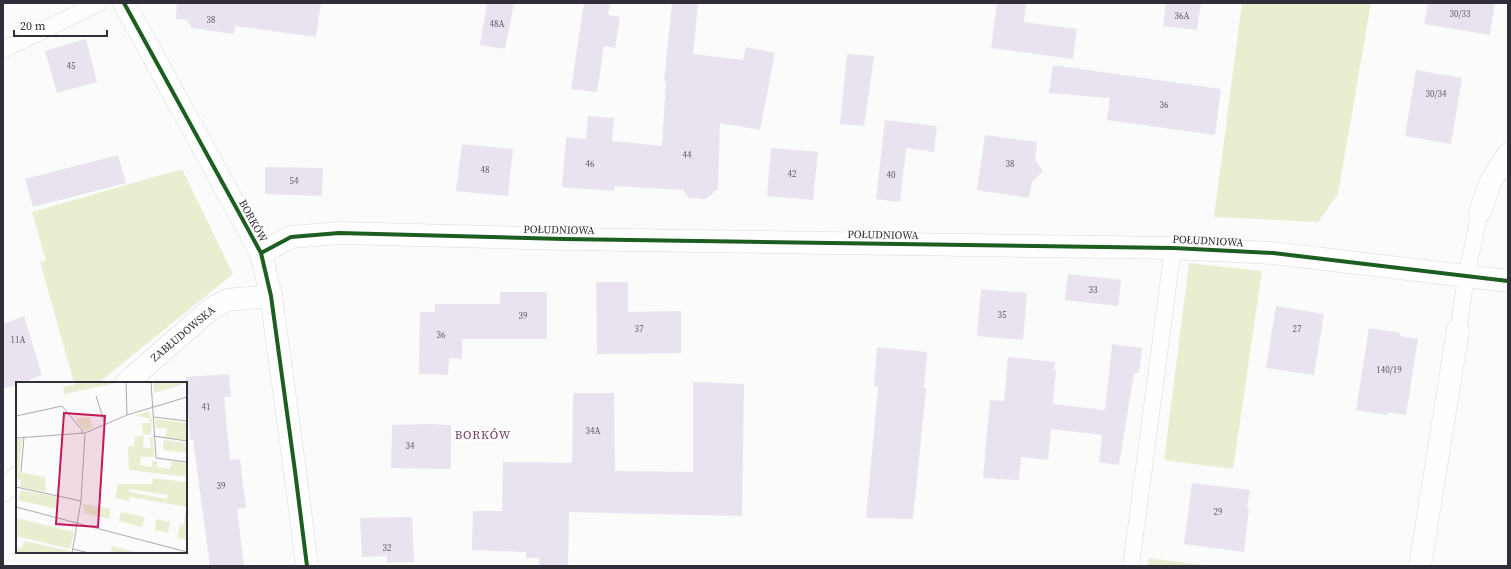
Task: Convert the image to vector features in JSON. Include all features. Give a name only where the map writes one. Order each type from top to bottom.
[{"type":"street","name":"BORKÓW","points":[[124,3],[261,253],[271,296],[296,471],[307,566]]},
{"type":"street","points":[[1480,212],[1491,181],[1508,154]]},
{"type":"street","name":"POŁUDNIOWA","points":[[261,253],[291,237],[339,233],[564,239],[1173,248],[1272,253],[1508,281]]},
{"type":"street","name":"ZABŁUDOWSKA","points":[[127,382],[212,308],[227,300],[271,296]]},
{"type":"street","points":[[1420,566],[1458,330]]},
{"type":"street","points":[[3,490],[16,479]]},
{"type":"lane","points":[[3,50],[99,3]]},
{"type":"lane","points":[[1458,330],[1466,277],[1480,212]]},
{"type":"lane","points":[[1131,566],[1173,248]]},
{"type":"green space","points":[[1242,3],[1371,3],[1338,194],[1318,222],[1214,217]]},
{"type":"green space","points":[[182,169],[233,274],[99,382],[74,382],[40,262],[46,261],[32,212]]},
{"type":"green space","points":[[1189,263],[1262,271],[1233,469],[1164,460]]},
{"type":"green space","points":[[1149,558],[1210,566],[1148,566]]},
{"type":"building","points":[[177,3],[321,3],[316,37],[235,26],[234,34],[192,28],[187,20],[176,19]]},
{"type":"building","points":[[487,3],[514,3],[505,49],[480,45]]},
{"type":"building","points":[[584,3],[610,3],[608,15],[620,17],[615,48],[604,46],[597,92],[571,89]]},
{"type":"building","points":[[672,3],[698,3],[693,54],[743,60],[746,47],[775,53],[760,130],[720,123],[718,189],[706,199],[689,198],[683,190],[615,186],[614,191],[562,187],[566,137],[586,139],[588,116],[614,118],[612,141],[662,146],[666,81],[664,81]]},
{"type":"building","points":[[997,3],[1026,3],[1024,22],[1077,29],[1073,59],[991,48]]},
{"type":"building","points":[[1166,3],[1201,3],[1197,30],[1163,26]]},
{"type":"building","points":[[1428,3],[1495,3],[1490,35],[1424,24]]},
{"type":"building","points":[[86,39],[97,82],[57,93],[45,51]]},
{"type":"building","points":[[847,54],[874,56],[864,126],[840,124]]},
{"type":"building","points":[[1053,65],[1221,89],[1215,135],[1107,120],[1110,98],[1049,93]]},
{"type":"building","points":[[1416,70],[1462,78],[1451,144],[1405,136]]},
{"type":"building","points":[[885,120],[937,126],[934,152],[906,148],[900,202],[876,199]]},
{"type":"building","points":[[985,135],[1037,142],[1035,160],[1043,171],[1032,182],[1029,198],[977,190]]},
{"type":"building","points":[[462,144],[513,149],[508,196],[456,191]]},
{"type":"building","points":[[771,148],[818,152],[813,200],[767,196]]},
{"type":"building","points":[[118,155],[126,183],[33,207],[25,179]]},
{"type":"building","points":[[265,167],[323,168],[322,196],[265,194]]},
{"type":"building","points":[[1068,274],[1121,280],[1118,306],[1065,300]]},
{"type":"building","points":[[596,282],[628,282],[628,312],[681,311],[681,353],[597,354]]},
{"type":"building","points":[[981,289],[1027,293],[1023,340],[977,336]]},
{"type":"building","points":[[500,292],[547,292],[547,339],[462,339],[462,359],[449,358],[448,375],[419,374],[420,312],[435,312],[435,304],[500,304]]},
{"type":"building","points":[[1276,306],[1324,314],[1314,375],[1266,368]]},
{"type":"building","points":[[24,316],[42,375],[31,380],[16,382],[16,385],[3,389],[3,324]]},
{"type":"building","points":[[1369,328],[1400,333],[1400,336],[1418,339],[1406,415],[1388,412],[1387,415],[1356,410]]},
{"type":"building","points":[[1112,344],[1142,348],[1139,373],[1134,373],[1119,465],[1099,462],[1102,435],[1051,429],[1048,460],[1021,457],[1019,480],[983,478],[990,400],[1004,401],[1008,357],[1055,362],[1054,370],[1056,370],[1053,404],[1105,410]]},
{"type":"building","points":[[877,347],[927,352],[924,388],[926,389],[913,519],[866,518],[878,387],[874,387]]},
{"type":"building","points":[[229,374],[231,397],[224,397],[230,460],[240,459],[246,508],[237,509],[244,566],[210,566],[193,440],[190,440],[186,377]]},
{"type":"building","points":[[693,382],[744,384],[742,516],[569,512],[568,566],[539,566],[539,558],[526,558],[526,552],[472,550],[473,511],[502,511],[503,462],[572,463],[573,393],[614,393],[615,471],[693,472]]},
{"type":"building","points":[[392,425],[451,425],[451,469],[391,468]]},
{"type":"building","points":[[1192,483],[1250,490],[1247,507],[1249,508],[1244,552],[1184,544]]},
{"type":"building","points":[[412,517],[414,562],[387,563],[387,556],[362,557],[360,518]]},
{"type":"cycle path","points":[[124,3],[261,253],[271,296],[307,566]]},
{"type":"cycle path","points":[[261,253],[291,237],[339,233],[564,239],[1173,248],[1273,253],[1508,281]]},
{"type":"district","name":"BORKÓW","points":[[483,435]]}]
